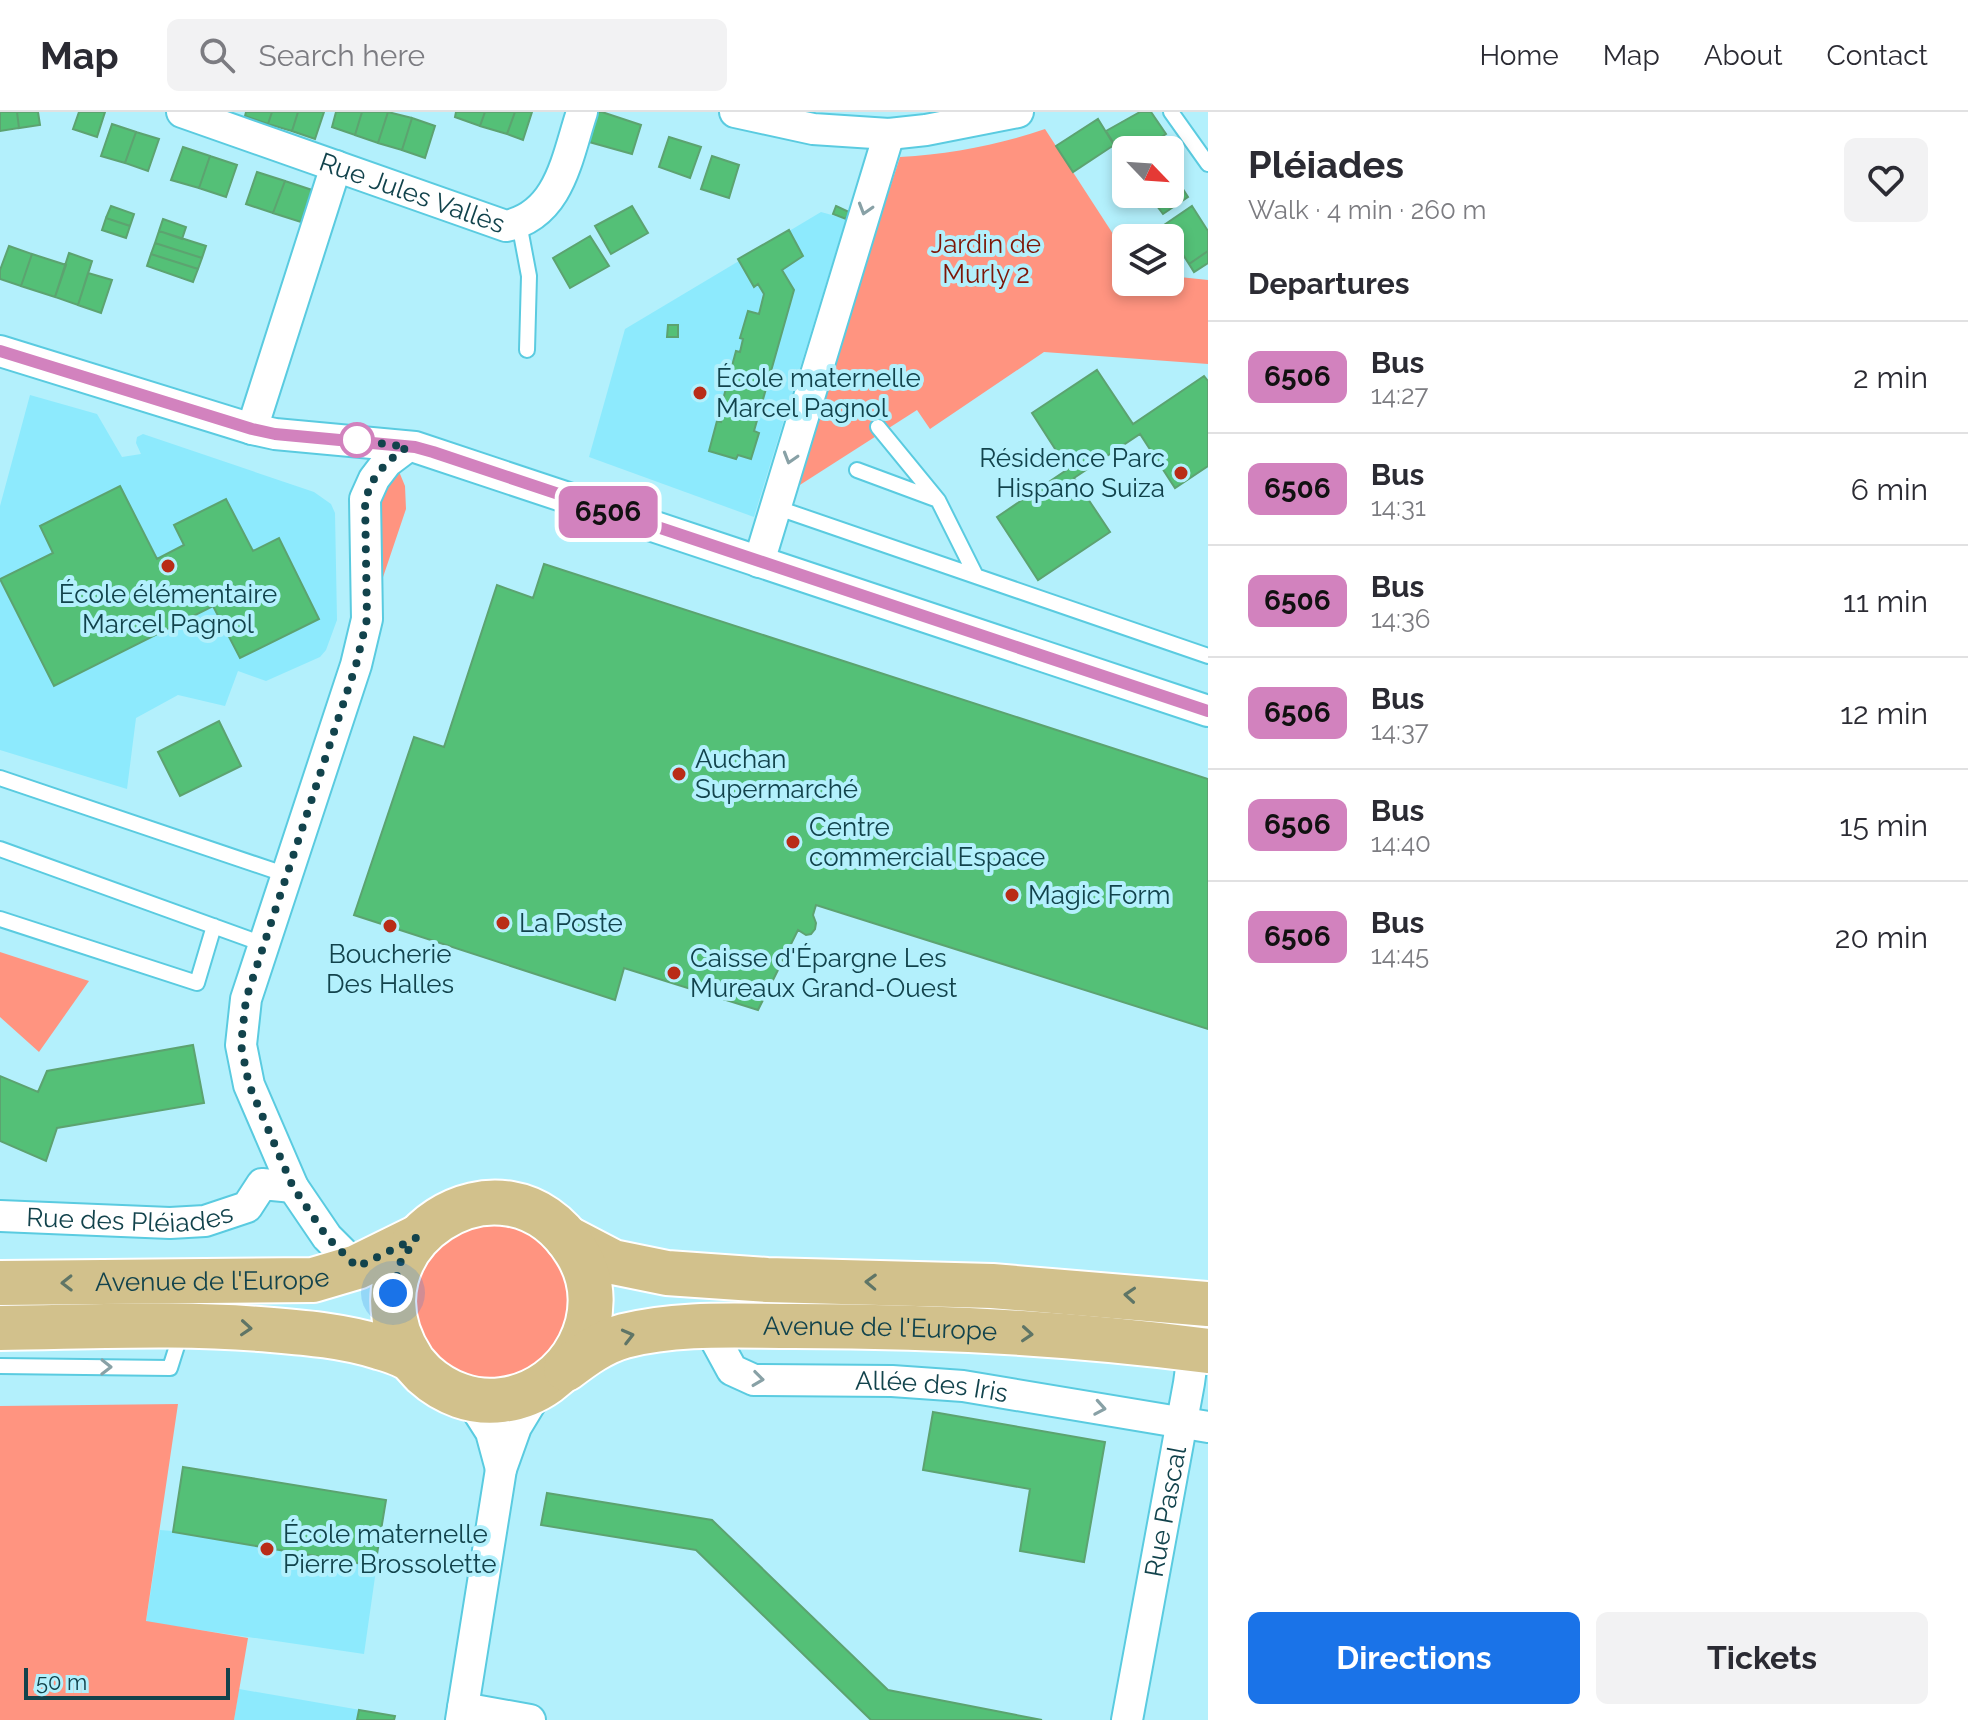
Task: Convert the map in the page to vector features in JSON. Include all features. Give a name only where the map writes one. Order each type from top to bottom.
[{"type":"main road","points":[[508,1204],[537,1213],[567,1238],[584,1266],[591,1305],[581,1345],[550,1381],[500,1401],[470,1399],[442,1388],[425,1375],[412,1360],[395,1324],[393,1293],[400,1263],[416,1238],[431,1223],[468,1206],[508,1204]]},
{"type":"main road","name":"Avenue de l'Europe","points":[[0,1283],[313,1280],[357,1267],[416,1238]]},
{"type":"main road","name":"Avenue de l'Europe","points":[[567,1238],[613,1262],[667,1273],[767,1280],[992,1286],[1204,1329]]},
{"type":"main road","name":"Avenue de l'Europe","points":[[550,1381],[593,1350],[621,1337],[669,1328],[849,1326],[1137,1342],[1204,1329]]},
{"type":"main road","name":"Avenue de l'Europe","points":[[0,1328],[237,1327],[312,1333],[380,1347],[412,1360]]},
{"type":"street","name":"Rue Jules Vallès","points":[[182,112],[506,226],[519,223],[543,208],[556,190],[582,112]]},
{"type":"street","points":[[735,112],[813,129],[889,134],[1018,112]]},
{"type":"street","points":[[759,562],[889,134]]},
{"type":"street","points":[[252,429],[336,166]]},
{"type":"street","points":[[0,351],[252,429],[275,434],[415,447],[451,457],[1208,711]]},
{"type":"street","points":[[357,1267],[327,1237],[293,1187],[249,1085],[241,1045],[246,999],[356,665],[367,619],[365,499],[374,479],[387,462],[407,447]]},
{"type":"street","name":"Rue des Pléiades","points":[[0,1216],[170,1223],[205,1221],[247,1207],[262,1184],[293,1187]]},
{"type":"street","name":"Allée des Iris","points":[[708,1326],[732,1370],[754,1380],[892,1381],[963,1386],[1195,1424]]},
{"type":"street","name":"Rue Pascal","points":[[1127,1720],[1195,1424],[1204,1329]]},
{"type":"street","points":[[530,1720],[462,1714],[501,1469],[516,1427],[550,1381]]},
{"type":"street","points":[[470,1399],[491,1432],[501,1469]]},
{"type":"lane","points":[[1171,112],[1208,164]]},
{"type":"lane","points":[[519,223],[529,276],[527,350]]},
{"type":"lane","points":[[878,427],[938,500],[976,576]]},
{"type":"lane","points":[[857,470],[938,500]]},
{"type":"lane","points":[[775,507],[1208,656]]},
{"type":"lane","points":[[0,778],[287,875]]},
{"type":"lane","points":[[0,849],[263,944]]},
{"type":"lane","points":[[0,919],[197,983],[214,926]]},
{"type":"lane","points":[[0,1366],[170,1368],[183,1326]]},
{"type":"shaded area","name":"École maternelle Marcel Pagnol","points":[[821,212],[846,219],[754,517],[589,457],[625,329]]},
{"type":"shaded area","name":"École élémentaire Marcel Pagnol","points":[[30,395],[97,414],[122,457],[141,454],[136,443],[137,437],[143,434],[314,492],[331,504],[335,513],[337,620],[326,650],[320,657],[266,681],[238,671],[225,706],[178,695],[136,718],[127,789],[0,750],[0,506]]},
{"type":"shaded area","name":"École maternelle Pierre Brossolette","points":[[183,1467],[386,1500],[364,1654],[146,1622],[160,1530],[173,1531]]},
{"type":"shaded area","points":[[239,1689],[395,1716],[394,1720],[234,1720]]},
{"type":"green space","name":"Jardin de Murly 2","points":[[1045,129],[1112,232],[1112,296],[1184,296],[1184,277],[1208,280],[1208,364],[1044,352],[930,429],[917,410],[792,490],[900,157],[937,154],[1010,140]]},
{"type":"green space","points":[[398,469],[405,486],[406,509],[380,586],[376,498]]},
{"type":"green space","points":[[0,952],[89,981],[39,1052],[0,1017]]},
{"type":"green space","points":[[492,1224],[522,1230],[547,1247],[564,1272],[570,1302],[564,1332],[547,1357],[522,1374],[492,1380],[462,1374],[437,1357],[420,1332],[414,1302],[420,1272],[437,1247],[462,1230]]},
{"type":"green space","points":[[178,1404],[146,1621],[248,1638],[234,1720],[0,1720],[0,1406]]},
{"type":"building","points":[[0,112],[17,112],[19,128],[0,131]]},
{"type":"building","points":[[17,112],[38,112],[40,125],[19,128]]},
{"type":"building","points":[[79,112],[105,112],[97,137],[73,129]]},
{"type":"building","points":[[246,112],[272,112],[268,124],[245,116]]},
{"type":"building","points":[[272,112],[298,112],[292,131],[268,124]]},
{"type":"building","points":[[298,112],[324,112],[315,139],[292,131]]},
{"type":"building","points":[[336,112],[362,112],[355,135],[332,127]]},
{"type":"building","points":[[362,112],[388,112],[378,143],[355,135]]},
{"type":"building","points":[[388,112],[412,118],[402,150],[378,143]]},
{"type":"building","points":[[456,112],[485,112],[480,126],[455,117]]},
{"type":"building","points":[[485,112],[515,112],[507,134],[480,126]]},
{"type":"building","points":[[515,112],[532,112],[523,140],[507,134]]},
{"type":"building","points":[[591,112],[602,112],[641,125],[632,154],[582,140]]},
{"type":"building","points":[[1140,112],[1151,112],[1166,134],[1112,136],[1112,141],[1106,131]]},
{"type":"building","points":[[412,118],[435,126],[425,158],[402,150]]},
{"type":"building","points":[[1098,119],[1112,142],[1112,146],[1073,172],[1056,146]]},
{"type":"building","points":[[112,124],[136,132],[125,163],[101,156]]},
{"type":"building","points":[[136,132],[159,139],[148,171],[125,163]]},
{"type":"building","points":[[669,137],[701,147],[690,178],[659,167]]},
{"type":"building","points":[[183,147],[210,156],[199,188],[171,180]]},
{"type":"building","points":[[210,156],[237,165],[226,197],[199,188]]},
{"type":"building","points":[[712,156],[739,165],[729,198],[701,189]]},
{"type":"building","points":[[257,172],[285,181],[273,213],[246,204]]},
{"type":"building","points":[[285,181],[312,190],[301,222],[273,213]]},
{"type":"building","points":[[111,206],[134,214],[130,226],[106,218]]},
{"type":"building","points":[[632,206],[648,233],[611,254],[595,226]]},
{"type":"building","points":[[836,206],[849,212],[846,219],[833,214]]},
{"type":"building","points":[[1192,206],[1208,231],[1208,251],[1189,264],[1184,256],[1184,224],[1165,224]]},
{"type":"building","points":[[106,218],[130,226],[126,238],[102,230]]},
{"type":"building","points":[[163,219],[186,227],[182,239],[159,231]]},
{"type":"building","points":[[789,230],[803,256],[782,270],[794,290],[754,431],[759,433],[751,459],[738,455],[736,459],[709,451],[717,421],[721,422],[725,408],[721,407],[736,351],[740,352],[743,339],[740,338],[748,311],[759,314],[764,294],[758,284],[754,287],[738,259]]},
{"type":"building","points":[[159,231],[206,246],[202,258],[155,243]]},
{"type":"building","points":[[590,236],[609,266],[570,288],[553,258]]},
{"type":"building","points":[[155,243],[202,258],[198,269],[151,254]]},
{"type":"building","points":[[9,246],[32,254],[21,286],[0,279]]},
{"type":"building","points":[[1208,251],[1208,263],[1194,272],[1189,264]]},
{"type":"building","points":[[69,253],[92,261],[78,305],[55,297]]},
{"type":"building","points":[[32,254],[66,265],[55,297],[21,286]]},
{"type":"building","points":[[151,254],[198,269],[193,282],[147,266]]},
{"type":"building","points":[[88,273],[112,280],[101,313],[78,305]]},
{"type":"building","points":[[668,325],[678,325],[678,337],[667,337]]},
{"type":"building","name":"Résidence Parc Hispano Suiza","points":[[1097,370],[1133,424],[1204,376],[1208,381],[1208,466],[1175,488],[1140,434],[1074,478],[1110,532],[1038,580],[997,517],[1068,469],[1032,413]]},
{"type":"building","name":"École élémentaire Marcel Pagnol","points":[[120,486],[157,559],[184,545],[174,525],[226,499],[253,551],[279,538],[319,619],[240,658],[213,606],[54,686],[0,579],[53,553],[40,526]]},
{"type":"building","name":"Centre commercial Espace","points":[[544,564],[1208,779],[1208,1029],[816,905],[813,915],[815,929],[806,935],[798,930],[758,1010],[624,968],[615,1000],[354,915],[414,737],[444,747],[497,585],[533,598]]},
{"type":"building","points":[[219,721],[241,766],[180,796],[158,752]]},
{"type":"building","points":[[193,1045],[204,1103],[57,1128],[46,1161],[0,1141],[0,1076],[38,1092],[47,1071]]},
{"type":"building","points":[[933,1412],[1105,1442],[1084,1562],[1020,1551],[1030,1489],[923,1470]]},
{"type":"building","points":[[183,1467],[386,1500],[375,1566],[173,1532]]},
{"type":"building","points":[[547,1493],[712,1520],[888,1690],[1042,1720],[871,1720],[696,1550],[541,1525]]},
{"type":"building","points":[[359,1710],[395,1716],[394,1720],[357,1720]]},
{"type":"bus line","name":"6506","points":[[0,351],[252,429],[275,434],[415,447],[451,457],[1208,711]]},
{"type":"place","name":"École maternelle Marcel Pagnol","points":[[700,393]]},
{"type":"place","name":"Résidence Parc Hispano Suiza","points":[[1181,473]]},
{"type":"place","name":"École élémentaire Marcel Pagnol","points":[[168,566]]},
{"type":"place","name":"Auchan Supermarché","points":[[679,774]]},
{"type":"place","name":"Centre commercial Espace","points":[[793,842]]},
{"type":"place","name":"Magic Form","points":[[1012,895]]},
{"type":"place","name":"La Poste","points":[[503,923]]},
{"type":"place","name":"Boucherie Des Halles","points":[[390,926]]},
{"type":"place","name":"Caisse d'Épargne Les Mureaux Grand-Ouest","points":[[674,973]]},
{"type":"place","name":"École maternelle Pierre Brossolette","points":[[267,1549]]},
{"type":"route","points":[[357,440],[348,439],[407,447],[387,462],[374,479],[365,499],[367,619],[356,665],[246,999],[241,1045],[249,1085],[293,1187],[327,1237],[357,1267],[416,1238],[400,1263],[393,1293]]}]
